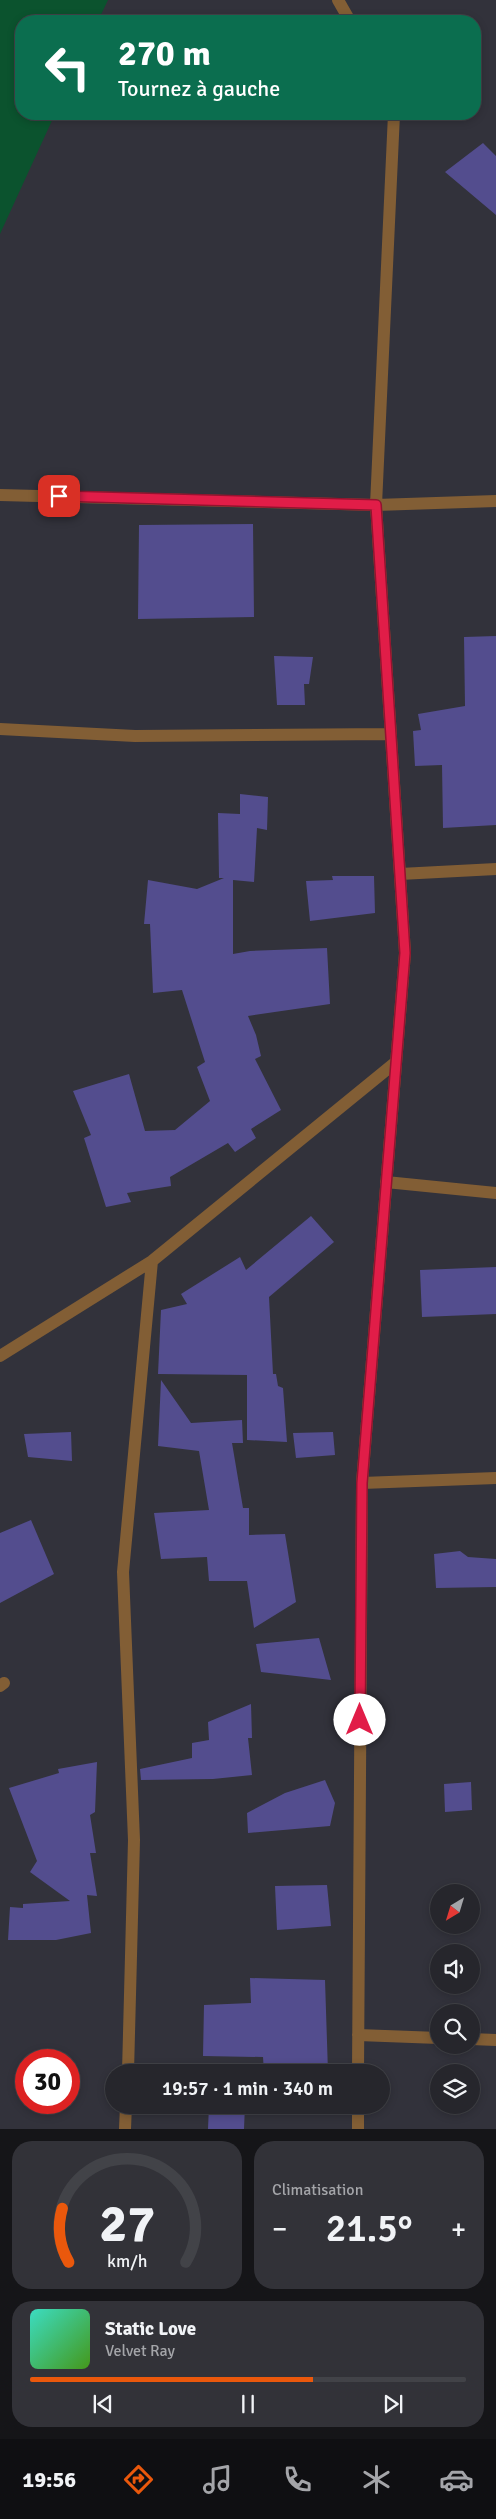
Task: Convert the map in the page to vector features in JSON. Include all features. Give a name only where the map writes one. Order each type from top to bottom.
[{"type":"street","points":[[338,0],[347,15]]},
{"type":"street","points":[[358,2064],[362,1483],[405,953],[376,505],[394,120]]},
{"type":"street","points":[[0,495],[376,505],[496,501]]},
{"type":"street","points":[[0,729],[135,736],[391,734]]},
{"type":"street","points":[[400,874],[496,869]]},
{"type":"street","points":[[0,1356],[152,1261],[396,1062]]},
{"type":"street","points":[[386,1182],[496,1193]]},
{"type":"street","points":[[128,2064],[134,1840],[123,1572],[152,1261]]},
{"type":"street","points":[[362,1483],[496,1478]]},
{"type":"street","points":[[358,2036],[430,2038]]},
{"type":"street","points":[[480,2039],[496,2040]]},
{"type":"street","points":[[125,2129],[126,2114]]},
{"type":"street","points":[[358,2114],[358,2129]]},
{"type":"green space","points":[[0,0],[108,0],[101,15],[15,15],[15,120],[52,120],[0,234]]},
{"type":"building","points":[[483,143],[496,156],[496,215],[445,172]]},
{"type":"building","points":[[253,524],[254,617],[138,619],[139,525]]},
{"type":"building","points":[[496,636],[496,825],[443,828],[442,765],[415,766],[413,731],[421,730],[418,714],[465,706],[464,637]]},
{"type":"building","points":[[274,656],[313,657],[309,684],[304,684],[305,705],[277,705]]},
{"type":"building","points":[[240,794],[268,797],[267,830],[257,828],[254,882],[233,880],[233,954],[250,951],[327,948],[330,1004],[248,1016],[256,1035],[261,1056],[255,1059],[281,1110],[251,1129],[256,1138],[235,1152],[228,1143],[170,1177],[171,1186],[127,1193],[131,1202],[106,1207],[84,1138],[91,1135],[73,1091],[129,1074],[145,1131],[175,1130],[210,1101],[197,1067],[205,1062],[182,990],[153,993],[150,924],[144,924],[148,880],[197,889],[224,878],[219,878],[218,813],[240,814]]},
{"type":"building","points":[[332,876],[374,876],[375,913],[310,921],[306,881],[333,880]]},
{"type":"building","points":[[311,1216],[334,1242],[269,1297],[273,1374],[276,1374],[278,1386],[283,1388],[287,1442],[247,1440],[247,1375],[158,1374],[161,1310],[187,1304],[181,1294],[240,1257],[246,1270]]},
{"type":"building","points":[[496,1267],[496,1314],[422,1317],[420,1270]]},
{"type":"building","points":[[161,1380],[191,1423],[242,1420],[243,1443],[232,1443],[243,1508],[249,1508],[249,1535],[285,1534],[296,1602],[254,1628],[247,1581],[209,1581],[207,1557],[161,1559],[154,1513],[209,1510],[199,1451],[158,1446]]},
{"type":"building","points":[[71,1432],[72,1461],[28,1457],[24,1434]]},
{"type":"building","points":[[333,1432],[335,1455],[296,1458],[293,1433]]},
{"type":"building","points":[[31,1520],[54,1574],[0,1603],[0,1533]]},
{"type":"building","points":[[460,1551],[468,1557],[496,1559],[496,1587],[436,1588],[434,1554]]},
{"type":"building","points":[[319,1638],[331,1680],[261,1672],[256,1644]]},
{"type":"building","points":[[251,1704],[252,1738],[248,1738],[252,1775],[213,1779],[141,1780],[140,1769],[192,1758],[192,1743],[209,1740],[208,1722]]},
{"type":"building","points":[[97,1762],[95,1812],[90,1815],[96,1853],[90,1853],[97,1896],[87,1895],[91,1933],[56,1940],[8,1940],[10,1907],[23,1908],[23,1904],[70,1901],[30,1872],[37,1861],[9,1788],[59,1773],[58,1769]]},
{"type":"building","points":[[325,1780],[335,1803],[330,1826],[248,1833],[247,1813],[285,1793]]},
{"type":"building","points":[[471,1782],[472,1810],[445,1812],[444,1784]]},
{"type":"building","points":[[327,1885],[331,1926],[277,1930],[275,1886]]},
{"type":"building","points":[[250,1978],[325,1980],[328,2064],[263,2064],[263,2057],[203,2056],[204,2005],[251,2003]]},
{"type":"building","points":[[209,2114],[245,2114],[244,2129],[208,2129]]},
{"type":"route","points":[[59,496],[376,505],[405,953],[362,1483],[360,1720]]}]
